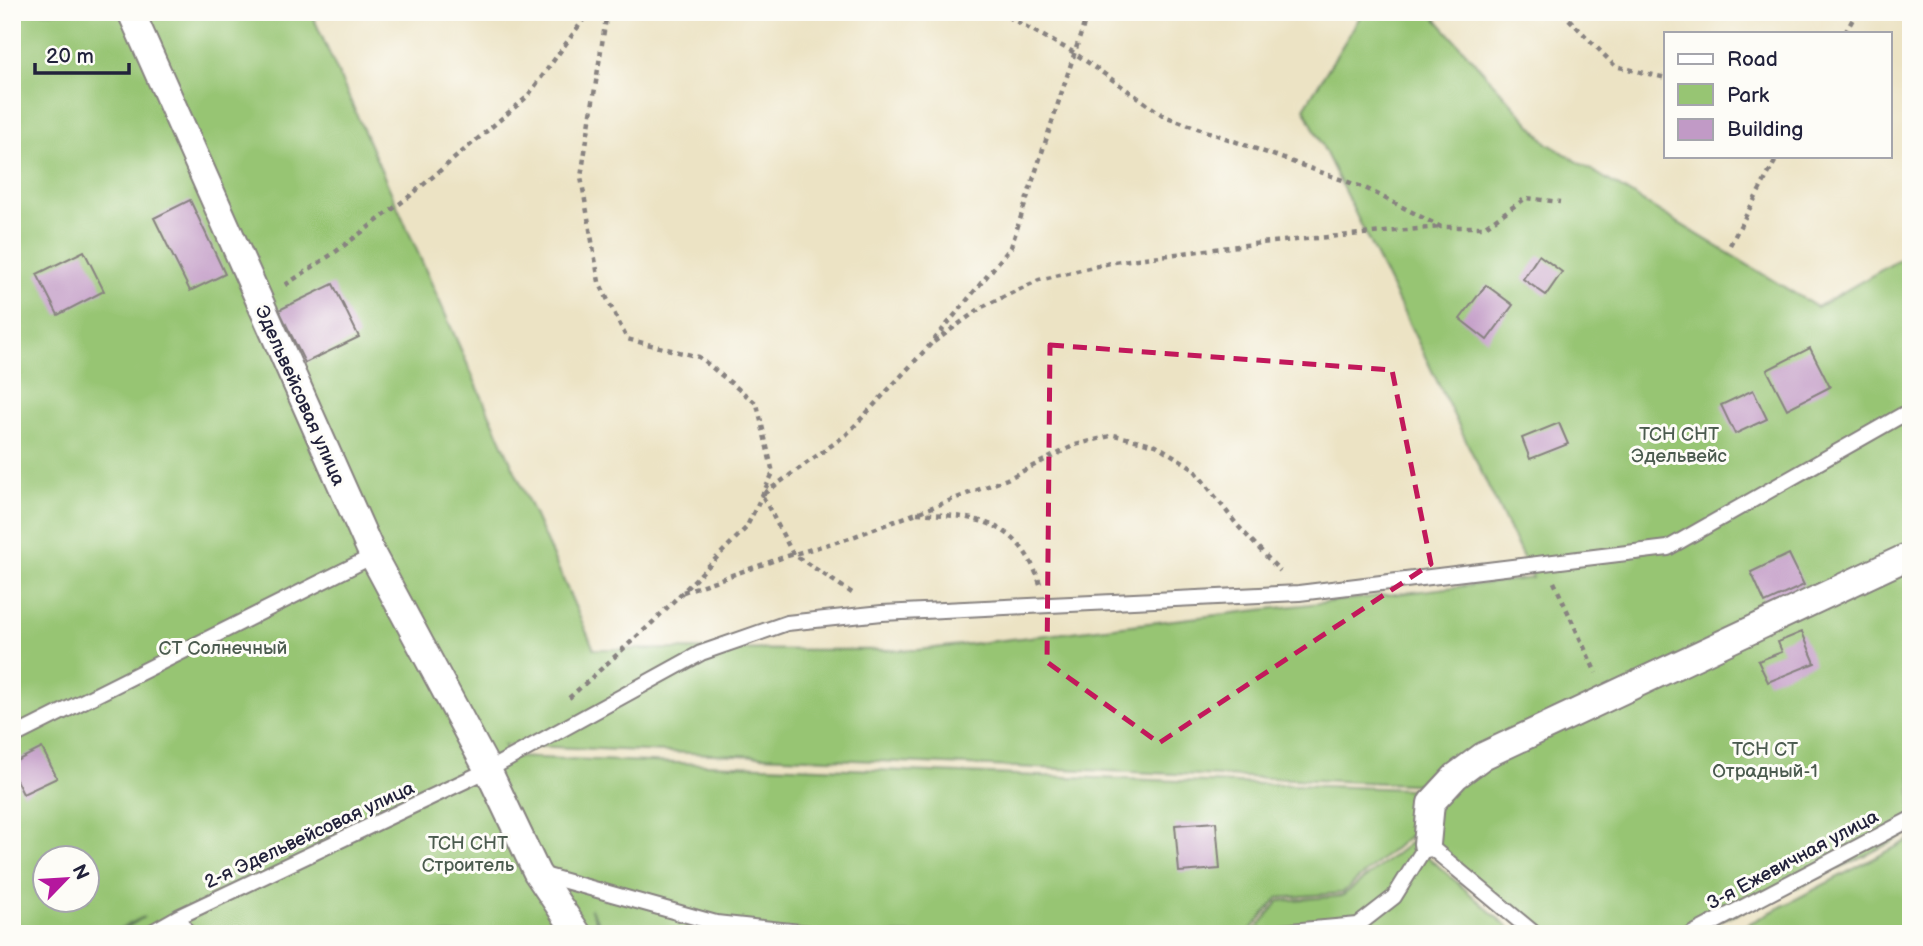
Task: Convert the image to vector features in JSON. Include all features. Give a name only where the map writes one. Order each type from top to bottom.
[{"type":"street","name":"Эдельвейсовая улица","points":[[131,12],[373,556],[488,770],[537,873],[578,934]]},
{"type":"street","points":[[1427,844],[1431,803],[1456,776],[1483,757],[1911,555]]},
{"type":"lane","name":"2-я Эдельвейсовая улица","points":[[148,934],[178,917],[488,770],[701,653],[787,624],[882,614],[1299,593],[1668,548],[1911,410]]},
{"type":"lane","points":[[12,737],[373,556]]},
{"type":"lane","name":"3-я Ежевичная улица","points":[[1692,934],[1911,819]]},
{"type":"lane","points":[[1256,934],[1359,925],[1394,897],[1427,844],[1535,934]]},
{"type":"lane","points":[[537,873],[716,923],[819,934]]},
{"type":"lane","points":[[178,917],[188,934]]},
{"type":"path","points":[[258,302],[334,253],[410,196],[527,97],[589,12]]},
{"type":"path","points":[[560,705],[653,622],[746,528],[773,473],[757,404],[699,357],[627,339],[599,282],[580,177],[607,12]]},
{"type":"path","points":[[999,12],[1073,51],[1164,116],[1365,188],[1441,227]]},
{"type":"path","points":[[762,495],[846,435],[929,346],[1011,247],[1073,51],[1088,12]]},
{"type":"path","points":[[1562,12],[1615,66],[1664,78]]},
{"type":"path","points":[[1846,32],[1857,12]]},
{"type":"path","points":[[1730,245],[1778,158]]},
{"type":"path","points":[[929,346],[982,307],[1039,280],[1114,262],[1261,243],[1441,227],[1484,227],[1526,198],[1560,202]]},
{"type":"path","points":[[682,592],[793,554],[850,538],[1007,479],[1075,445],[1114,435],[1156,445],[1193,468],[1238,526],[1299,593]]},
{"type":"path","points":[[762,495],[793,554],[882,614]]},
{"type":"path","points":[[914,513],[970,517],[1008,532],[1034,568],[1046,605]]},
{"type":"path","points":[[1545,563],[1608,698]]},
{"type":"highlighted area","points":[[1050,345],[1392,370],[1431,564],[1159,743],[1047,662]]},
{"type":"green space","points":[[12,12],[311,12],[594,649],[918,650],[1533,578],[1304,108],[1363,12],[1430,12],[1547,143],[1817,307],[1911,253],[1911,833],[1821,877],[1689,934],[1544,934],[1409,836],[1342,893],[1278,898],[1247,934],[606,934],[590,908],[602,934],[117,934],[144,917],[109,934],[12,934]],"holes":[[[504,745],[1432,785],[1434,790],[511,757]]]},
{"type":"green space","points":[[1911,839],[1911,934],[1729,934]]},
{"type":"green space","points":[[1411,842],[1516,934],[1252,934],[1279,901],[1342,896]]},
{"type":"building","points":[[190,200],[225,274],[190,291],[154,218]]},
{"type":"building","points":[[84,251],[104,291],[58,315],[37,274]]},
{"type":"building","points":[[1539,255],[1562,272],[1546,295],[1523,279]]},
{"type":"building","points":[[333,284],[359,337],[305,363],[279,310]]},
{"type":"building","points":[[1486,285],[1513,305],[1487,340],[1460,319]]},
{"type":"building","points":[[1810,348],[1830,387],[1787,409],[1767,370]]},
{"type":"building","points":[[1753,390],[1767,419],[1735,434],[1721,405]]},
{"type":"building","points":[[1559,423],[1568,444],[1530,459],[1522,438]]},
{"type":"building","points":[[1789,554],[1804,585],[1765,603],[1751,572]]},
{"type":"building","points":[[1802,632],[1815,663],[1768,682],[1758,661],[1782,652],[1778,642]]},
{"type":"building","points":[[42,748],[57,778],[23,794],[12,772],[12,763]]},
{"type":"building","points":[[1216,822],[1220,869],[1179,872],[1175,825]]},
{"type":"building","points":[[544,930],[546,934],[508,934],[508,932]]},
{"type":"park label","name":"ТСН СНТ Эдельвейс","points":[[1679,444]]},
{"type":"park label","name":"СТ Солнечный","points":[[223,647]]},
{"type":"park label","name":"ТСН СТ Отрадный-1","points":[[1765,759]]},
{"type":"park label","name":"ТСН СНТ Строитель","points":[[468,853]]}]
